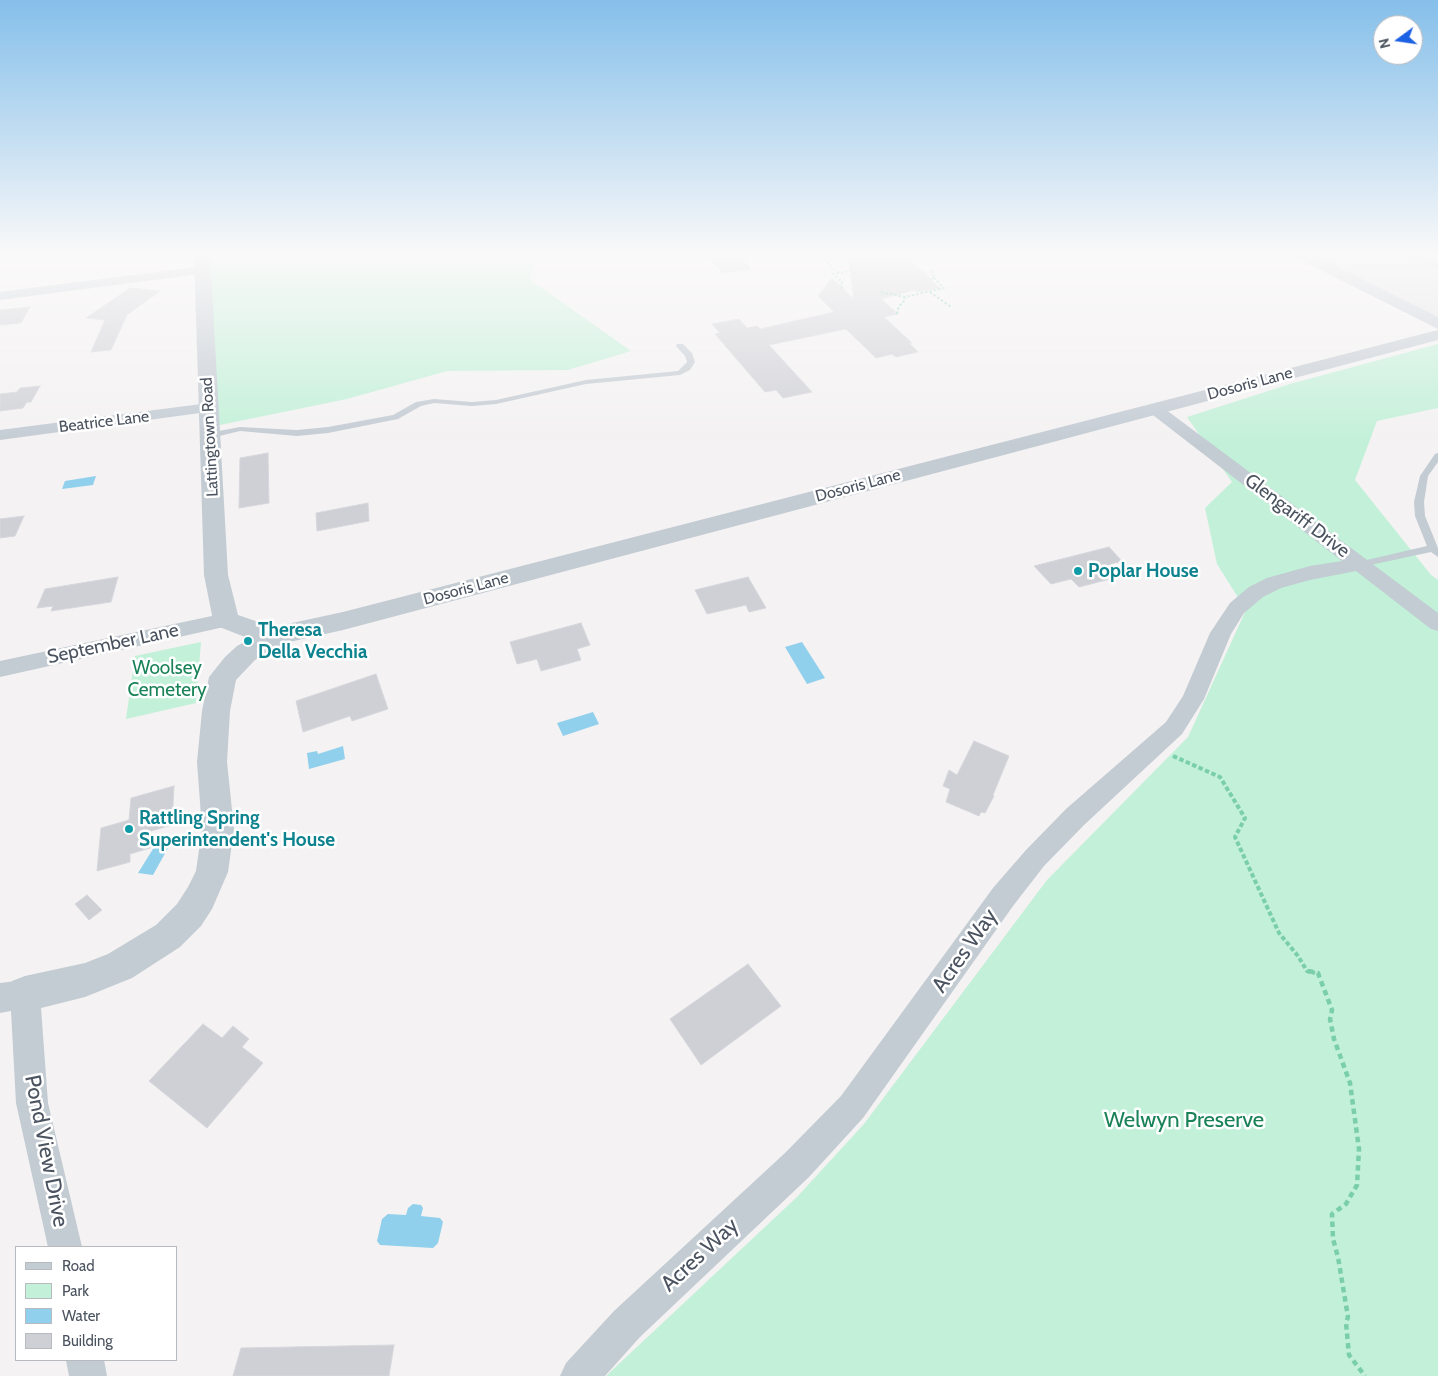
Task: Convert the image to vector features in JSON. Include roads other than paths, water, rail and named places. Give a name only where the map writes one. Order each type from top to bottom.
[{"type":"street","name":"Lattingtown Road","points":[[12,996],[85,980],[120,966],[168,936],[189,915],[200,898],[212,872],[218,829],[212,762],[216,711],[223,677],[227,640],[226,620],[216,575],[205,317]]},
{"type":"street","points":[[1425,317],[1438,324]]},
{"type":"street","name":"Dosoris Lane","points":[[278,636],[343,622],[1438,335]]},
{"type":"street","name":"Beatrice Lane","points":[[0,435],[209,408]]},
{"type":"street","name":"Glengariff Drive","points":[[1155,409],[1438,624]]},
{"type":"street","name":"Acres Way","points":[[579,1376],[627,1324],[797,1165],[852,1107],[1003,897],[1030,865],[1075,817],[1174,728],[1188,706],[1221,633],[1237,608],[1256,592],[1274,583],[1310,573],[1361,564]]},
{"type":"street","points":[[226,620],[262,633],[278,636]]},
{"type":"street","name":"September Lane","points":[[0,669],[226,620]]},
{"type":"street","points":[[223,677],[246,653],[278,636]]},
{"type":"street","name":"Pond View Drive","points":[[12,996],[32,1103],[65,1246]]},
{"type":"street","points":[[85,1361],[88,1376]]},
{"type":"lane","points":[[211,435],[240,429],[297,433],[328,430],[395,417],[419,404],[434,401],[472,404],[496,402],[586,382],[680,372],[688,368],[692,362],[689,355],[680,346]]},
{"type":"lane","points":[[1361,564],[1436,551],[1420,516],[1419,502],[1424,476],[1438,456]]},
{"type":"water","points":[[96,476],[93,485],[62,489],[65,481]]},
{"type":"water","points":[[802,642],[825,678],[807,684],[785,647]]},
{"type":"water","points":[[593,712],[599,724],[563,736],[557,723]]},
{"type":"water","points":[[343,746],[345,759],[309,769],[307,753],[317,751],[318,754]]},
{"type":"water","points":[[160,844],[166,845],[168,848],[153,875],[138,873],[153,849]]},
{"type":"water","points":[[413,1204],[421,1205],[423,1208],[421,1216],[440,1218],[443,1222],[438,1243],[433,1248],[380,1245],[377,1241],[382,1219],[388,1214],[406,1215],[408,1208]]},
{"type":"place","name":"Poplar House","points":[[1078,571]]},
{"type":"place","name":"Theresa Della Vecchia","points":[[248,641]]},
{"type":"place","name":"Rattling Spring Superintendent's House","points":[[129,829]]},
{"type":"park label","name":"Woolsey Cemetery","points":[[167,679]]},
{"type":"park label","name":"Welwyn Preserve","points":[[1184,1121]]}]
